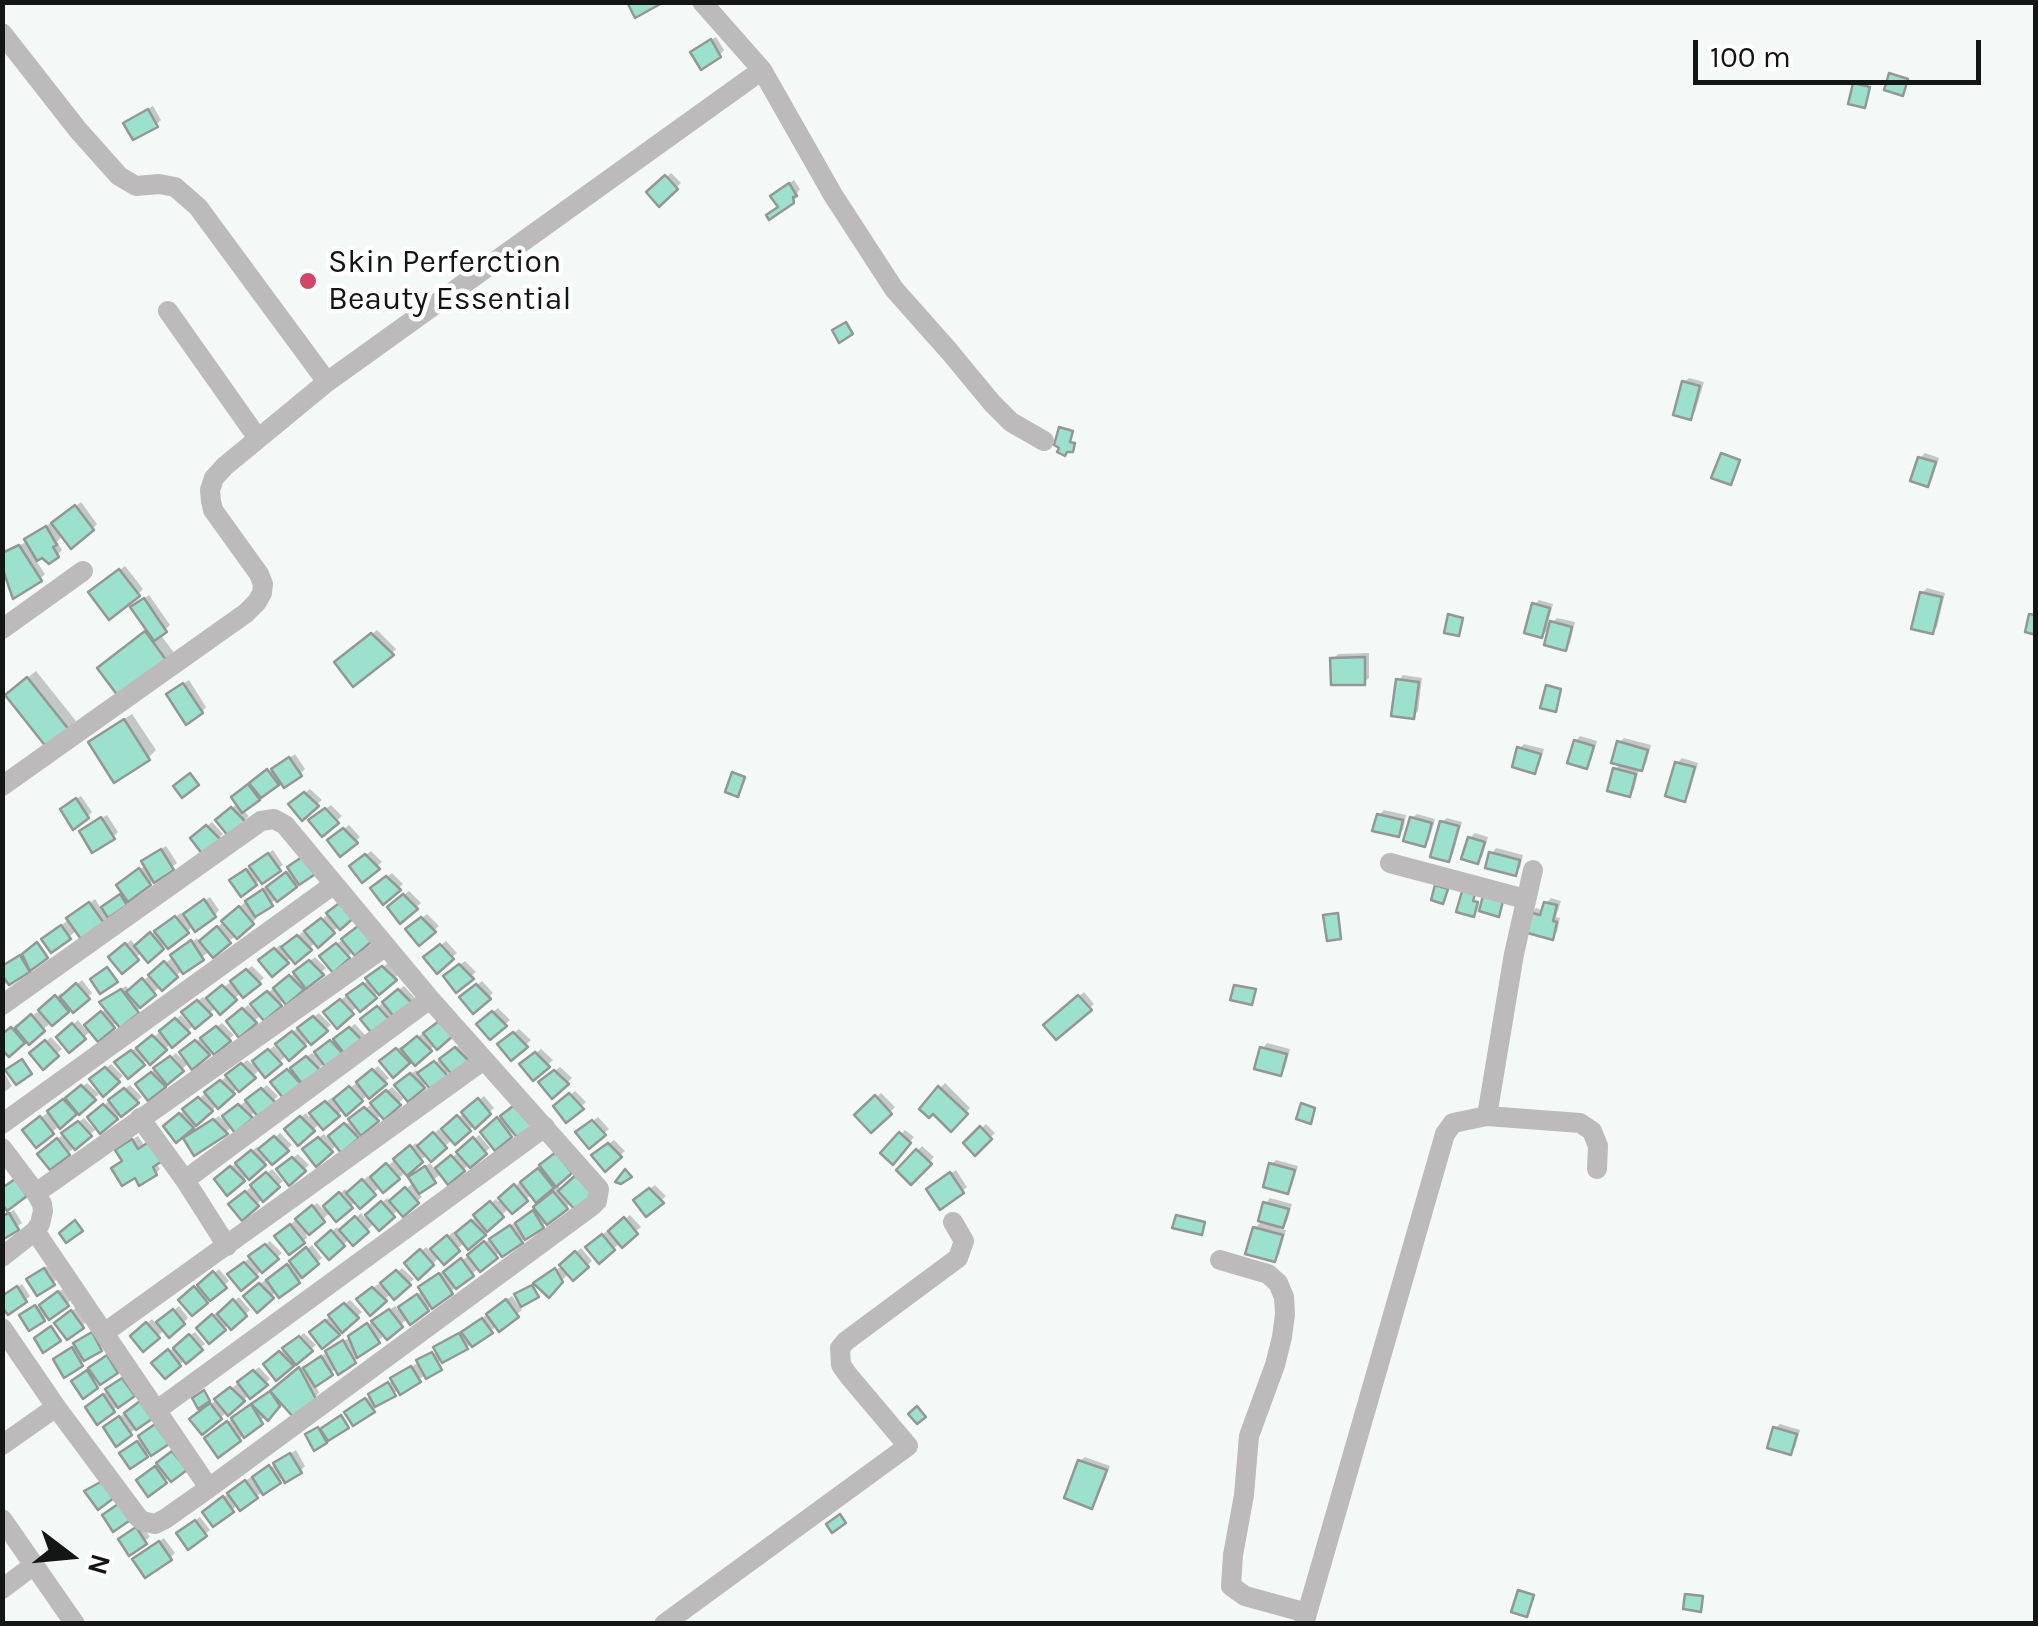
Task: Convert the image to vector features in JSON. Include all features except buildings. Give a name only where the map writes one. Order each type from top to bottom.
[{"type":"street","points":[[702,2],[762,70],[832,194],[894,289],[992,403],[1011,422],[1044,441]]},
{"type":"street","points":[[2,33],[78,130],[120,176],[136,186],[159,184],[188,197],[327,382]]},
{"type":"street","points":[[2,786],[257,602],[262,593],[259,574],[213,510],[210,490],[225,466],[327,382],[762,70]]},
{"type":"street","points":[[168,311],[258,437]]},
{"type":"street","points":[[2,628],[83,571]]},
{"type":"street","points":[[2,1005],[261,821],[274,818],[285,825],[430,999],[597,1185],[598,1194],[592,1206],[165,1520],[154,1524],[142,1521],[2,1328]]},
{"type":"street","points":[[1390,863],[1525,899]]},
{"type":"street","points":[[1487,1116],[1532,870]]},
{"type":"street","points":[[2,1124],[333,885]]},
{"type":"street","points":[[36,1193],[386,946]]},
{"type":"street","points":[[185,1180],[430,999]]},
{"type":"street","points":[[104,1332],[484,1060]]},
{"type":"street","points":[[1220,1260],[1268,1274],[1278,1283],[1284,1297],[1285,1314],[1275,1365],[1249,1436],[1231,1586],[1244,1596],[1305,1618],[1439,1148],[1453,1123],[1487,1116],[1580,1123],[1592,1131],[1598,1146],[1597,1169]]},
{"type":"street","points":[[140,1118],[227,1246]]},
{"type":"street","points":[[157,1410],[545,1127]]},
{"type":"street","points":[[2,1148],[36,1193],[43,1211],[35,1232],[2,1257]]},
{"type":"street","points":[[664,1624],[908,1446],[841,1365],[840,1348],[958,1258],[964,1241],[953,1222]]},
{"type":"street","points":[[35,1232],[209,1488]]},
{"type":"street","points":[[2,1445],[56,1407]]},
{"type":"street","points":[[2,1520],[74,1624]]},
{"type":"street","points":[[2,1588],[34,1566]]},
{"type":"place","name":"Skin Perferction Beauty Essential","points":[[308,281]]}]
